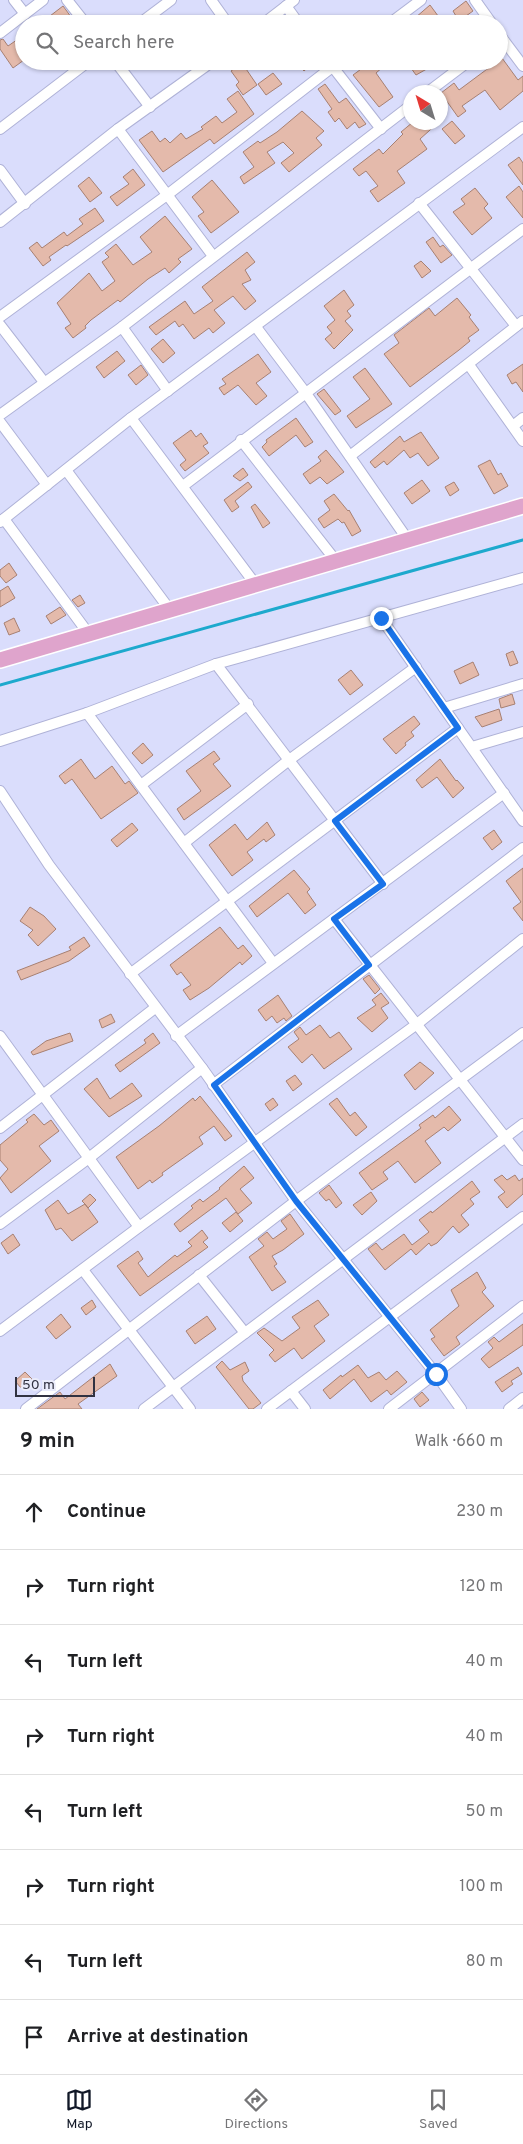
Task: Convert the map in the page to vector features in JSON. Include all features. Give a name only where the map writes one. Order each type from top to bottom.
[{"type":"main road","points":[[0,660],[523,506]]},
{"type":"street","points":[[14,0],[25,14],[43,0]]},
{"type":"street","points":[[67,0],[79,15]]},
{"type":"street","points":[[151,15],[171,0]]},
{"type":"street","points":[[211,0],[222,15]]},
{"type":"street","points":[[401,15],[421,0]]},
{"type":"street","points":[[475,0],[486,15]]},
{"type":"street","points":[[275,15],[290,3],[295,15]]},
{"type":"street","points":[[0,33],[15,22]]},
{"type":"street","points":[[508,46],[523,66]]},
{"type":"street","points":[[0,129],[77,70]]},
{"type":"street","points":[[122,70],[150,107]]},
{"type":"street","points":[[0,222],[118,129],[201,70]]},
{"type":"street","points":[[0,317],[167,195],[325,70]]},
{"type":"street","points":[[339,70],[381,129]]},
{"type":"street","points":[[437,85],[457,70]]},
{"type":"street","points":[[0,415],[122,327],[403,112]]},
{"type":"street","points":[[88,634],[2,520],[131,418],[523,127]]},
{"type":"street","points":[[118,129],[213,256]]},
{"type":"street","points":[[0,170],[25,204]]},
{"type":"street","points":[[350,456],[469,365],[520,323],[419,203]]},
{"type":"street","points":[[183,486],[241,440],[523,228]]},
{"type":"street","points":[[0,326],[44,382]]},
{"type":"street","points":[[122,327],[168,391]]},
{"type":"street","points":[[256,327],[305,392],[408,540]]},
{"type":"street","points":[[469,365],[523,441]]},
{"type":"street","points":[[131,418],[256,585]]},
{"type":"street","points":[[513,426],[523,418]]},
{"type":"street","points":[[0,422],[47,485]]},
{"type":"street","points":[[241,440],[336,561]]},
{"type":"street","points":[[66,470],[170,610]]},
{"type":"street","points":[[0,741],[87,713],[216,664],[523,578]]},
{"type":"street","points":[[381,618],[522,818]]},
{"type":"street","points":[[216,664],[383,884]]},
{"type":"street","points":[[184,843],[289,760],[416,667]]},
{"type":"street","points":[[444,708],[523,684]]},
{"type":"street","points":[[141,785],[248,704]]},
{"type":"street","points":[[87,713],[274,963]]},
{"type":"street","points":[[130,974],[458,728]]},
{"type":"street","points":[[472,747],[523,732]]},
{"type":"street","points":[[0,792],[49,865],[176,1036],[202,1068],[296,1201],[436,1374],[460,1409]]},
{"type":"street","points":[[176,1036],[504,793]]},
{"type":"street","points":[[214,1085],[523,848]]},
{"type":"street","points":[[334,919],[463,1080],[523,1160]]},
{"type":"street","points":[[0,1332],[139,1227],[417,1024],[523,939]]},
{"type":"street","points":[[0,1128],[155,1008]]},
{"type":"street","points":[[26,1409],[296,1201],[463,1080],[523,1033]]},
{"type":"street","points":[[0,1037],[139,1227]]},
{"type":"street","points":[[0,1224],[89,1158],[202,1068]]},
{"type":"street","points":[[144,1409],[523,1124]]},
{"type":"street","points":[[267,1409],[523,1217]]},
{"type":"street","points":[[83,1270],[130,1328],[190,1409]]},
{"type":"street","points":[[199,1275],[244,1333]]},
{"type":"street","points":[[388,1409],[523,1306]]},
{"type":"street","points":[[291,1391],[305,1409]]},
{"type":"street","points":[[509,1409],[523,1398]]},
{"type":"building","points":[[466,1],[473,11],[467,15],[455,15],[453,11]]},
{"type":"building","points":[[430,5],[437,15],[418,15]]},
{"type":"building","points":[[63,6],[70,15],[51,15]]},
{"type":"building","points":[[3,39],[8,46],[15,41],[15,67],[13,68],[0,49],[0,40]]},
{"type":"building","points":[[508,66],[518,80],[523,76],[523,91],[500,110],[485,90],[462,106],[466,111],[458,117],[448,103],[448,88],[454,83],[459,90],[486,70],[508,70]]},
{"type":"building","points":[[247,70],[257,85],[243,95],[236,85],[239,82],[231,71]]},
{"type":"building","points":[[360,70],[380,70],[376,73],[393,97],[379,107],[353,75]]},
{"type":"building","points":[[412,70],[425,70],[416,75]]},
{"type":"building","points":[[273,73],[282,84],[266,95],[258,84]]},
{"type":"building","points":[[325,84],[339,103],[346,98],[366,124],[359,128],[355,122],[347,129],[339,118],[335,122],[328,112],[332,109],[318,89]]},
{"type":"building","points":[[238,91],[254,114],[214,144],[210,139],[163,172],[139,140],[152,131],[160,142],[165,138],[170,143],[181,133],[186,139],[203,129],[201,127],[216,116],[222,123],[237,112],[227,99]]},
{"type":"building","points":[[302,111],[324,131],[316,138],[322,145],[289,172],[281,163],[294,153],[283,142],[267,152],[275,163],[244,184],[240,177],[254,167],[243,152],[258,141],[260,143],[277,132]]},
{"type":"building","points":[[452,121],[465,136],[455,144],[443,130],[448,130],[448,124]]},
{"type":"building","points":[[403,130],[430,130],[420,139],[427,149],[397,171],[405,183],[378,202],[370,191],[378,186],[366,171],[359,176],[353,169],[379,149],[383,154],[403,134],[401,132]]},
{"type":"building","points":[[519,157],[523,163],[523,185],[508,165]]},
{"type":"building","points":[[133,169],[145,185],[117,206],[110,197],[129,184],[123,177]]},
{"type":"building","points":[[89,177],[102,193],[90,202],[78,186]]},
{"type":"building","points":[[212,180],[239,212],[211,233],[198,216],[204,212],[192,197]]},
{"type":"building","points":[[519,186],[523,192],[523,218],[506,197]]},
{"type":"building","points":[[475,188],[488,204],[484,208],[492,218],[472,235],[453,212],[465,204],[461,199]]},
{"type":"building","points":[[95,208],[104,221],[49,257],[51,260],[43,266],[29,248],[37,242],[42,248],[64,232],[67,236],[83,224],[79,219]]},
{"type":"building","points":[[165,216],[192,249],[178,259],[181,262],[169,273],[165,268],[148,279],[120,302],[118,300],[91,320],[85,326],[86,328],[73,338],[65,328],[71,324],[57,303],[89,273],[102,291],[115,281],[102,262],[109,257],[105,253],[116,244],[133,265],[152,252],[140,237]]},
{"type":"building","points":[[433,237],[440,247],[443,245],[452,255],[441,263],[426,242]]},
{"type":"building","points":[[247,252],[255,262],[245,270],[251,280],[242,284],[256,301],[245,310],[233,296],[214,310],[225,323],[213,333],[209,328],[194,339],[183,324],[179,327],[175,321],[156,335],[149,327],[185,301],[194,314],[213,301],[202,287]]},
{"type":"building","points":[[421,261],[431,271],[422,278],[414,266]]},
{"type":"building","points":[[344,290],[354,305],[347,311],[351,316],[345,321],[353,330],[334,349],[325,339],[332,333],[327,327],[335,320],[324,306]]},
{"type":"building","points":[[457,298],[471,315],[469,317],[479,330],[468,338],[470,341],[410,387],[384,354],[399,343],[394,335],[429,308],[435,316]]},
{"type":"building","points":[[163,339],[175,353],[163,363],[151,349]]},
{"type":"building","points":[[117,351],[125,361],[104,378],[96,367]]},
{"type":"building","points":[[258,354],[271,372],[256,383],[267,396],[256,405],[238,385],[224,395],[219,388],[226,384],[222,379]]},
{"type":"building","points":[[523,364],[523,392],[516,382],[512,384],[507,375]]},
{"type":"building","points":[[141,365],[148,375],[136,385],[128,375]]},
{"type":"building","points":[[365,368],[392,404],[356,428],[347,416],[370,399],[353,377]]},
{"type":"building","points":[[324,389],[341,411],[335,415],[317,394]]},
{"type":"building","points":[[296,418],[313,442],[305,447],[296,435],[269,456],[262,447],[267,442],[266,440]]},
{"type":"building","points":[[191,430],[196,437],[201,433],[208,443],[203,446],[209,453],[185,471],[180,465],[186,460],[173,443]]},
{"type":"building","points":[[421,432],[439,458],[428,466],[418,453],[410,458],[404,450],[387,465],[384,461],[375,468],[370,462],[400,436],[404,442]]},
{"type":"building","points":[[326,450],[344,472],[327,484],[320,477],[310,484],[303,474],[321,461],[318,457]]},
{"type":"building","points":[[490,460],[498,475],[501,473],[508,486],[494,494],[478,466]]},
{"type":"building","points":[[243,468],[248,475],[240,481],[233,476]]},
{"type":"building","points":[[422,480],[430,491],[412,504],[404,493]]},
{"type":"building","points":[[248,482],[252,487],[235,501],[239,507],[232,512],[224,500]]},
{"type":"building","points":[[454,482],[459,490],[450,496],[445,487]]},
{"type":"building","points":[[334,494],[349,510],[361,531],[352,536],[344,522],[342,523],[338,519],[324,528],[318,519],[330,510],[324,501]]},
{"type":"building","points":[[255,504],[270,523],[263,528],[251,507]]},
{"type":"building","points":[[9,563],[17,575],[6,583],[0,576],[0,570]]},
{"type":"building","points":[[8,586],[15,598],[0,607],[0,591]]},
{"type":"building","points":[[80,595],[85,603],[78,607],[72,600]]},
{"type":"building","points":[[60,607],[66,615],[51,624],[46,616]]},
{"type":"building","points":[[14,618],[20,631],[9,635],[4,623]]},
{"type":"building","points":[[513,651],[518,663],[510,666],[506,654]]},
{"type":"building","points":[[473,662],[479,675],[460,684],[454,671]]},
{"type":"building","points":[[351,670],[363,685],[350,695],[338,680]]},
{"type":"building","points":[[512,694],[515,704],[501,708],[499,699]]},
{"type":"building","points":[[499,709],[502,720],[482,727],[475,717]]},
{"type":"building","points":[[414,716],[420,724],[411,732],[414,736],[396,754],[383,739]]},
{"type":"building","points":[[143,743],[153,755],[142,764],[132,753]]},
{"type":"building","points":[[214,751],[220,759],[213,764],[231,786],[184,820],[177,809],[201,791],[186,771]]},
{"type":"building","points":[[81,759],[95,779],[112,766],[125,784],[129,781],[138,793],[101,819],[72,779],[65,784],[59,776]]},
{"type":"building","points":[[440,759],[456,781],[464,788],[453,798],[437,777],[422,788],[416,780]]},
{"type":"building","points":[[267,822],[275,835],[266,842],[264,839],[247,852],[253,860],[232,876],[209,845],[235,824],[247,840]]},
{"type":"building","points":[[132,823],[138,830],[117,847],[111,840]]},
{"type":"building","points":[[494,830],[502,842],[492,850],[483,838]]},
{"type":"building","points":[[523,868],[523,921],[513,908],[521,902],[506,881]]},
{"type":"building","points":[[294,870],[310,889],[307,892],[316,905],[305,914],[288,893],[257,917],[249,906]]},
{"type":"building","points":[[30,907],[44,916],[56,929],[38,946],[28,935],[33,930],[20,921]]},
{"type":"building","points":[[220,927],[238,949],[243,945],[252,956],[242,965],[240,962],[209,988],[190,1000],[183,990],[191,985],[181,972],[177,975],[170,965]]},
{"type":"building","points":[[84,937],[90,946],[69,961],[21,980],[17,971],[71,950],[69,947]]},
{"type":"building","points":[[369,975],[380,989],[375,994],[363,979]]},
{"type":"building","points":[[381,993],[389,1003],[381,1008],[388,1018],[372,1032],[357,1018],[376,1005],[372,1000]]},
{"type":"building","points":[[278,995],[292,1016],[286,1021],[284,1018],[277,1023],[272,1016],[266,1021],[258,1010]]},
{"type":"building","points":[[111,1014],[115,1022],[102,1028],[99,1020]]},
{"type":"building","points":[[320,1025],[330,1038],[339,1032],[352,1049],[324,1069],[312,1054],[302,1063],[288,1047],[299,1039],[294,1032],[300,1027],[306,1035]]},
{"type":"building","points":[[70,1033],[73,1041],[33,1055],[31,1052],[46,1041]]},
{"type":"building","points":[[153,1033],[160,1043],[120,1072],[115,1065],[146,1043],[144,1040]]},
{"type":"building","points":[[420,1062],[434,1073],[415,1090],[404,1075]]},
{"type":"building","points":[[295,1075],[302,1084],[293,1091],[286,1081]]},
{"type":"building","points":[[97,1078],[110,1099],[132,1083],[142,1096],[109,1117],[84,1089]]},
{"type":"building","points":[[200,1096],[232,1136],[225,1141],[214,1126],[199,1137],[203,1144],[162,1173],[163,1175],[152,1183],[150,1180],[138,1189],[116,1157],[159,1126],[193,1098],[195,1101]]},
{"type":"building","points":[[273,1098],[278,1105],[270,1111],[265,1104]]},
{"type":"building","points":[[337,1098],[350,1116],[355,1112],[367,1127],[356,1136],[329,1104]]},
{"type":"building","points":[[449,1106],[461,1120],[448,1131],[444,1127],[425,1141],[441,1163],[415,1183],[398,1161],[383,1172],[388,1179],[372,1190],[359,1173],[421,1128],[419,1125],[433,1115],[435,1118]]},
{"type":"building","points":[[34,1114],[44,1125],[51,1120],[59,1131],[39,1146],[51,1161],[11,1193],[0,1178],[8,1169],[0,1160],[0,1145],[28,1122],[26,1120]]},
{"type":"building","points":[[244,1166],[254,1178],[240,1189],[252,1203],[238,1214],[226,1198],[180,1232],[174,1224],[193,1208],[191,1206],[200,1199],[203,1202]]},
{"type":"building","points":[[502,1175],[507,1180],[515,1175],[519,1181],[523,1178],[523,1194],[507,1208],[498,1197],[505,1192],[494,1180]]},
{"type":"building","points":[[472,1181],[480,1192],[470,1199],[474,1204],[461,1215],[469,1225],[459,1233],[453,1226],[437,1243],[431,1246],[429,1243],[416,1255],[411,1249],[385,1270],[368,1249],[376,1243],[382,1250],[404,1234],[412,1245],[429,1232],[419,1220],[431,1211],[432,1213]]},
{"type":"building","points":[[329,1185],[342,1203],[336,1208],[329,1199],[326,1201],[319,1193]]},
{"type":"building","points":[[371,1192],[377,1201],[362,1215],[353,1205]]},
{"type":"building","points":[[90,1194],[96,1200],[88,1208],[82,1201]]},
{"type":"building","points":[[58,1200],[68,1214],[85,1204],[98,1222],[72,1241],[61,1228],[56,1230],[45,1210]]},
{"type":"building","points":[[236,1212],[243,1221],[230,1232],[222,1223]]},
{"type":"building","points":[[290,1214],[304,1234],[272,1256],[277,1264],[274,1266],[286,1282],[272,1291],[249,1257],[264,1246],[258,1239],[267,1232],[273,1239],[287,1229],[281,1221]]},
{"type":"building","points":[[202,1230],[208,1238],[203,1242],[208,1247],[140,1296],[117,1266],[138,1251],[143,1259],[138,1263],[148,1277],[175,1255],[177,1257],[192,1246],[188,1242]]},
{"type":"building","points":[[13,1234],[20,1245],[8,1254],[1,1243]]},
{"type":"building","points":[[477,1272],[486,1288],[482,1292],[494,1306],[456,1337],[460,1344],[444,1356],[431,1339],[435,1337],[430,1330],[459,1306],[451,1290]]},
{"type":"building","points":[[92,1300],[96,1307],[86,1315],[81,1308]]},
{"type":"building","points":[[318,1300],[329,1315],[314,1326],[325,1341],[302,1359],[294,1348],[275,1362],[269,1355],[274,1350],[257,1333],[264,1328],[282,1341],[300,1328],[292,1317]]},
{"type":"building","points":[[61,1314],[71,1327],[56,1339],[46,1327]]},
{"type":"building","points":[[207,1316],[216,1329],[195,1344],[186,1331]]},
{"type":"building","points":[[523,1324],[523,1345],[489,1368],[481,1359],[493,1348],[488,1342],[494,1337],[499,1342]]},
{"type":"building","points":[[222,1361],[230,1370],[245,1362],[249,1371],[242,1376],[243,1381],[261,1403],[253,1409],[249,1409],[216,1367]]},
{"type":"building","points":[[110,1364],[117,1376],[78,1404],[82,1409],[37,1409],[60,1392],[65,1399]]},
{"type":"building","points":[[358,1365],[368,1378],[379,1372],[386,1380],[397,1371],[407,1382],[391,1395],[387,1390],[371,1402],[354,1379],[330,1399],[323,1390],[341,1375],[342,1377]]},
{"type":"building","points":[[518,1367],[522,1374],[511,1381],[513,1384],[502,1392],[495,1382]]},
{"type":"building","points":[[25,1372],[33,1380],[22,1389],[15,1381]]},
{"type":"building","points":[[422,1392],[429,1400],[420,1407],[414,1399]]},
{"type":"waterway","points":[[0,685],[523,540]]},
{"type":"route","points":[[381,618],[458,728],[335,821],[383,884],[334,919],[369,965],[214,1085],[296,1201],[436,1374]]}]
